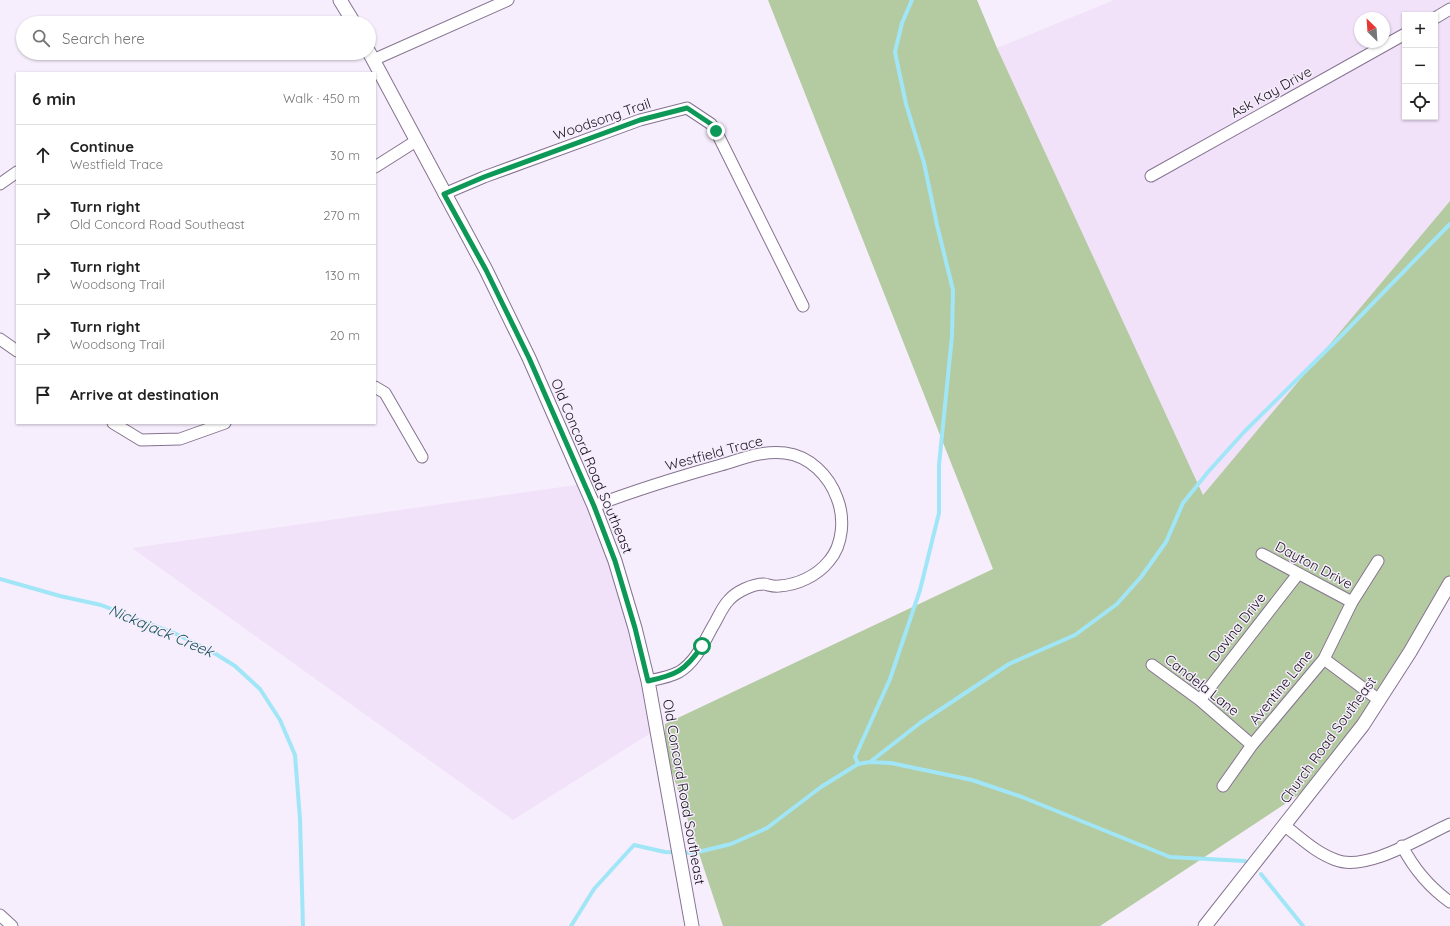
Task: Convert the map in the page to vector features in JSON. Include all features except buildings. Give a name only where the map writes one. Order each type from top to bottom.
[{"type":"street","points":[[340,0],[350,16]]},
{"type":"street","points":[[376,54],[508,0]]},
{"type":"street","points":[[1438,16],[1450,9]]},
{"type":"street","name":"Ask Kay Drive","points":[[1151,176],[1402,36]]},
{"type":"street","name":"Old Concord Road Southeast","points":[[373,60],[486,270],[529,358],[594,506],[615,561],[635,628],[648,681],[692,926]]},
{"type":"street","name":"Woodsong Trail","points":[[444,194],[484,177],[640,120],[687,108],[711,124],[716,131],[803,306]]},
{"type":"street","points":[[376,166],[416,141]]},
{"type":"street","points":[[0,184],[16,173]]},
{"type":"street","points":[[0,339],[16,350]]},
{"type":"street","points":[[376,388],[386,393],[422,456]]},
{"type":"street","points":[[115,424],[141,440],[180,439],[222,424]]},
{"type":"street","name":"Westfield Trace","points":[[594,506],[671,479],[767,452],[787,453],[805,460],[821,471],[833,487],[840,505],[842,525],[839,544],[829,561],[814,574],[797,583],[777,586],[762,584],[745,588],[729,599],[702,646],[692,660],[680,671],[667,677],[648,681]]},
{"type":"street","name":"Dayton Drive","points":[[1262,554],[1352,602]]},
{"type":"street","name":"Aventine Lane","points":[[1223,786],[1252,745],[1324,659],[1352,602],[1378,561]]},
{"type":"street","name":"Davina Drive","points":[[1200,700],[1298,574]]},
{"type":"street","name":"Church Road Southeast","points":[[1205,926],[1363,725],[1410,652],[1450,583]]},
{"type":"street","points":[[1324,659],[1380,700]]},
{"type":"street","name":"Candela Lane","points":[[1152,665],[1200,700],[1252,745]]},
{"type":"street","points":[[1285,826],[1317,851],[1337,860],[1354,863],[1379,857],[1450,824]]},
{"type":"street","points":[[1402,846],[1417,871],[1429,884],[1450,902]]},
{"type":"street","points":[[0,915],[12,926]]},
{"type":"shaded area","points":[[1114,0],[1450,0],[1450,201],[1203,496],[997,48]]},
{"type":"shaded area","points":[[583,484],[665,724],[513,820],[132,548]]},
{"type":"green space","points":[[768,0],[977,0],[997,48],[1203,495],[1450,201],[1450,584],[1410,652],[1303,792],[1100,926],[723,926],[664,748],[665,724],[993,569]]},
{"type":"waterway","points":[[858,764],[855,757],[890,679],[920,590],[939,513],[939,465],[952,336],[953,290],[924,163],[906,104],[895,52],[902,23],[912,0]]},
{"type":"waterway","points":[[870,762],[920,723],[1009,664],[1075,635],[1117,604],[1141,577],[1166,542],[1183,503],[1208,472],[1244,432],[1340,337],[1450,224]]},
{"type":"waterway","name":"Nickajack Creek","points":[[0,579],[60,596],[101,605],[174,633],[211,651],[235,666],[260,689],[280,720],[295,755],[300,819],[303,926]]},
{"type":"waterway","points":[[571,926],[594,889],[634,845],[665,852],[694,853],[731,844],[767,828],[821,787],[858,764],[870,762],[891,763],[972,780],[1022,797],[1170,857],[1245,861]]},
{"type":"waterway","points":[[1261,874],[1303,926]]},
{"type":"route","points":[[702,646],[692,660],[680,671],[667,677],[648,681],[642,653],[615,561],[594,506],[529,358],[486,270],[444,194],[484,177],[640,120],[687,108],[711,124],[716,131]]}]
